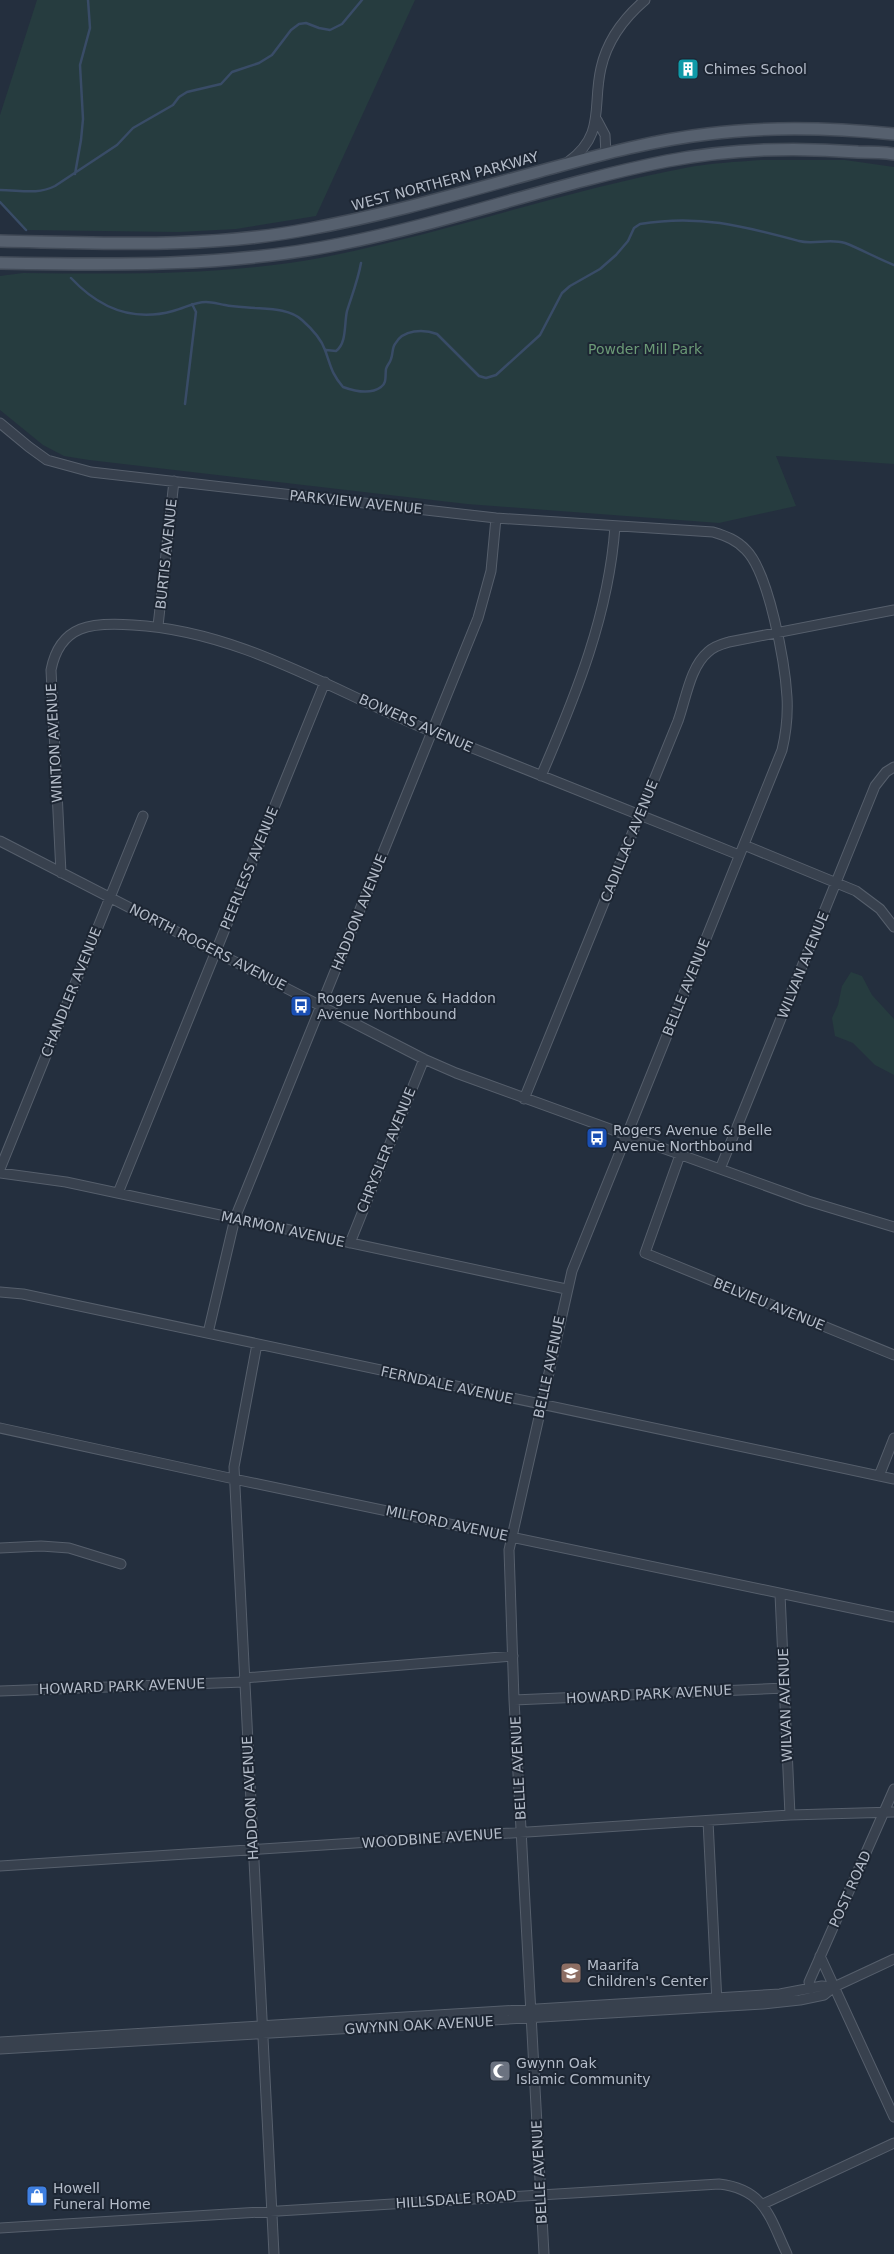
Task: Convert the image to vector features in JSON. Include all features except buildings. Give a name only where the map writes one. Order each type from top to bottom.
[{"type":"main road","name":"WEST NORTHERN PARKWAY","points":[[3,240],[179,243],[280,234],[366,217],[606,154],[707,134],[746,130],[812,128],[894,134]]},
{"type":"main road","points":[[0,263],[183,263],[253,258],[300,252],[385,234],[602,176],[669,161],[740,152],[808,149],[894,154]]},
{"type":"main road","points":[[602,176],[606,154]]},
{"type":"main road","points":[[0,269],[21,263]]},
{"type":"street","points":[[564,165],[590,142],[597,120],[598,83],[605,54],[621,26],[644,0]]},
{"type":"street","points":[[597,120],[605,135],[606,154]]},
{"type":"street","name":"PARKVIEW AVENUE","points":[[0,422],[37,454],[60,465],[91,472],[496,518],[713,532],[728,536]]},
{"type":"street","name":"BURTIS AVENUE","points":[[158,626],[174,482]]},
{"type":"street","name":"HADDON AVENUE","points":[[208,1333],[235,1218],[484,601],[491,571],[496,518]]},
{"type":"street","points":[[541,776],[588,659],[608,586],[615,526]]},
{"type":"street","name":"BELLE AVENUE","points":[[544,2254],[508,1559],[566,1288],[739,855],[776,768],[786,734],[787,697],[776,632],[761,574],[755,562],[739,543],[728,536]]},
{"type":"street","name":"CADILLAC AVENUE","points":[[524,1099],[640,815],[684,704],[696,666],[702,658],[707,652],[722,644],[894,610]]},
{"type":"street","name":"BOWERS AVENUE","points":[[84,627],[111,623],[158,626],[179,629],[224,641],[325,682],[377,708],[432,732],[739,855]]},
{"type":"street","name":"WINTON AVENUE","points":[[61,873],[51,670],[59,646],[66,638],[84,627]]},
{"type":"street","name":"PEERLESS AVENUE","points":[[118,1194],[325,682]]},
{"type":"street","name":"WILVAN AVENUE","points":[[720,1169],[875,786],[886,772],[894,767]]},
{"type":"street","name":"CHANDLER AVENUE","points":[[0,1169],[143,816]]},
{"type":"street","name":"NORTH ROGERS AVENUE","points":[[0,842],[424,1059],[524,1099],[626,1136],[841,1212],[894,1227]]},
{"type":"street","points":[[744,845],[836,882],[869,899],[880,909],[894,927]]},
{"type":"street","name":"CHRYSLER AVENUE","points":[[350,1243],[424,1059]]},
{"type":"street","name":"BELVIEU AVENUE","points":[[680,1155],[645,1253],[894,1355]]},
{"type":"street","name":"MARMON AVENUE","points":[[0,1173],[41,1177],[566,1288]]},
{"type":"street","name":"FERNDALE AVENUE","points":[[0,1292],[22,1294],[894,1479]]},
{"type":"street","name":"HADDON AVENUE","points":[[257,1344],[234,1467],[234,1479],[274,2254]]},
{"type":"street","name":"MILFORD AVENUE","points":[[0,1428],[894,1617]]},
{"type":"street","points":[[879,1476],[894,1438]]},
{"type":"street","points":[[0,1548],[41,1546],[69,1548],[121,1564]]},
{"type":"street","name":"WILVAN AVENUE","points":[[780,1594],[790,1815]]},
{"type":"street","name":"HOWARD PARK AVENUE","points":[[0,1690],[244,1680],[513,1656]]},
{"type":"street","name":"HOWARD PARK AVENUE","points":[[514,1700],[784,1688]]},
{"type":"street","name":"POST ROAD","points":[[811,1989],[809,1982],[889,1812],[894,1789]]},
{"type":"street","name":"WOODBINE AVENUE","points":[[0,1866],[790,1815],[889,1812]]},
{"type":"street","points":[[708,1821],[717,2002]]},
{"type":"street","points":[[820,1956],[894,2117]]},
{"type":"street","name":"GWYNN OAK AVENUE","points":[[0,2048],[717,2002],[800,2000],[824,1995],[834,1987],[894,1959]]},
{"type":"street","name":"GWYNN OAK AVENUE","points":[[717,2002],[780,1994],[822,1986],[834,1987]]},
{"type":"street","name":"GWYNN OAK AVENUE","points":[[0,2042],[262,2030]]},
{"type":"street","points":[[787,2254],[764,2204],[894,2143]]},
{"type":"street","name":"HILLSDALE ROAD","points":[[0,2228],[719,2184],[733,2185],[764,2204]]},
{"type":"green space","points":[[37,0],[415,0],[316,216],[236,229],[179,232],[25,230],[0,204],[0,115]]},
{"type":"green space","name":"Powder Mill Park","points":[[760,160],[845,160],[894,167],[894,464],[776,456],[796,506],[719,523],[467,504],[89,460],[64,456],[43,445],[0,410],[0,276],[23,273],[99,274],[212,271],[287,263],[370,247],[640,177],[704,165]]},
{"type":"green space","points":[[851,972],[862,976],[872,995],[894,1019],[894,1075],[875,1065],[853,1043],[835,1036],[832,1018],[838,1005],[842,986]]},
{"type":"waterway","points":[[75,174],[83,119],[80,65],[90,28],[88,0]]},
{"type":"waterway","points":[[0,190],[35,191],[55,186],[117,145],[133,128],[173,105],[179,97],[187,92],[221,84],[232,72],[259,63],[272,55],[291,30],[299,24],[306,23],[330,30],[342,24],[362,0]]},
{"type":"waterway","points":[[0,202],[26,230]]},
{"type":"waterway","points":[[71,278],[105,305],[131,313],[144,315],[158,314],[206,302],[274,309],[292,314],[302,320],[318,337],[334,373],[343,387],[367,392],[383,385],[386,369],[391,360],[394,346],[399,339],[408,333],[420,331],[437,334],[479,376],[486,378],[496,375],[540,335],[562,293],[570,286],[600,269],[616,255],[628,241],[634,228],[640,224],[661,221],[701,221],[740,226],[805,242],[833,241],[851,245],[894,265]]},
{"type":"waterway","points":[[326,350],[336,351],[340,348],[347,311],[361,263]]},
{"type":"waterway","points":[[185,404],[196,312],[192,304]]},
{"type":"place","name":"Chimes School","points":[[688,69]]},
{"type":"place","name":"Rogers Avenue & Haddon Avenue Northbound","points":[[301,1006]]},
{"type":"place","name":"Rogers Avenue & Belle Avenue Northbound","points":[[597,1138]]},
{"type":"place","name":"Maarifa Children's Center","points":[[571,1973]]},
{"type":"place","name":"Gwynn Oak Islamic Community","points":[[500,2071]]},
{"type":"place","name":"Howell Funeral Home","points":[[37,2196]]}]
